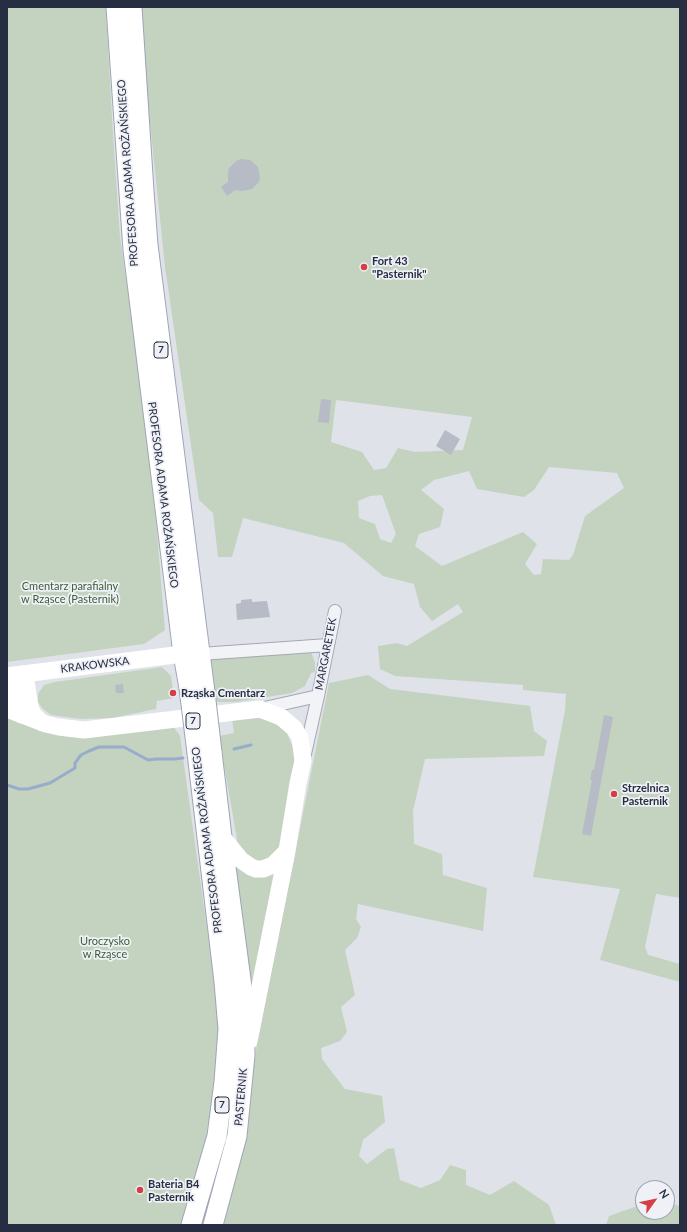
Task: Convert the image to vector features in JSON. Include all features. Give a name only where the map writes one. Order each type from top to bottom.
[{"type":"main road","name":"PROFESORA ADAMA ROŻAŃSKIEGO","points":[[116,7],[133,250],[205,752],[224,982]]},
{"type":"main road","name":"PROFESORA ADAMA ROŻAŃSKIEGO","points":[[132,7],[148,245],[192,654]]},
{"type":"main road","name":"PROFESORA ADAMA ROŻAŃSKIEGO","points":[[205,752],[222,837],[239,967]]},
{"type":"main road","name":"PASTERNIK","points":[[213,1225],[237,1136],[245,1055],[244,1002],[239,967]]},
{"type":"main road","name":"PASTERNIK","points":[[191,1225],[217,1136],[220,1119],[228,1035],[224,982]]},
{"type":"street","name":"MARGARETEK","points":[[303,761],[335,612]]},
{"type":"street","points":[[192,654],[328,645]]},
{"type":"street","name":"KRAKOWSKA","points":[[14,675],[192,654]]},
{"type":"street","points":[[14,675],[16,705],[14,712],[68,729],[93,729],[260,709],[318,696]]},
{"type":"street","points":[[14,675],[33,714],[42,722]]},
{"type":"street","points":[[245,1055],[252,1032],[303,761],[300,738],[294,728],[281,717],[260,709]]},
{"type":"street","points":[[222,837],[241,860],[256,869],[263,869],[273,865],[287,851]]},
{"type":"green space","name":"Cmentarz parafialny w Rząsce (Pasternik)","points":[[7,7],[106,7],[120,237],[142,392],[156,520],[165,630],[144,644],[7,662]]},
{"type":"green space","points":[[141,7],[680,7],[680,898],[656,894],[645,947],[648,955],[680,964],[680,982],[600,960],[620,889],[533,877],[565,710],[566,694],[523,690],[523,685],[395,676],[380,669],[378,646],[397,643],[407,646],[463,612],[458,604],[432,621],[420,607],[414,584],[383,576],[344,543],[243,518],[232,557],[218,557],[213,513],[199,500],[165,267],[147,94]],"holes":[[[336,400],[472,417],[463,450],[415,452],[398,448],[386,468],[374,470],[362,452],[331,442]],[[549,467],[617,473],[624,488],[585,516],[573,555],[569,560],[543,559],[541,574],[534,575],[525,564],[537,544],[523,532],[442,566],[415,546],[419,534],[440,527],[444,509],[421,490],[434,480],[469,471],[477,489],[524,497],[534,490]],[[382,495],[396,534],[391,543],[380,539],[375,524],[359,518],[358,501],[370,496]]]},
{"type":"green space","points":[[311,652],[315,663],[315,672],[311,673],[305,686],[292,693],[236,702],[218,702],[215,700],[208,660],[216,656]]},
{"type":"green space","points":[[162,667],[171,676],[174,698],[157,701],[156,709],[112,718],[81,719],[51,715],[43,709],[38,702],[38,694],[44,685],[55,682]]},
{"type":"green space","points":[[368,675],[390,689],[530,706],[534,731],[547,741],[544,756],[425,759],[413,811],[414,844],[442,854],[443,875],[487,888],[483,931],[358,904],[356,919],[361,927],[357,938],[345,950],[355,995],[341,1007],[347,1032],[340,1041],[321,1048],[322,1059],[345,1089],[382,1096],[385,1122],[363,1140],[359,1156],[367,1164],[387,1149],[394,1148],[400,1180],[421,1188],[440,1180],[450,1165],[466,1170],[466,1185],[490,1195],[514,1181],[549,1205],[556,1225],[223,1225],[243,1149],[257,1044],[329,683]]},
{"type":"green space","name":"Uroczysko w Rząsce","points":[[7,715],[54,734],[70,737],[91,737],[173,726],[180,736],[216,993],[219,1045],[212,1108],[197,1178],[182,1225],[7,1225]]},
{"type":"green space","points":[[265,717],[286,731],[296,755],[278,852],[264,862],[248,860],[238,845],[219,736],[234,733],[232,719]]},
{"type":"green space","points":[[235,866],[250,873],[276,872],[252,998]]},
{"type":"green space","points":[[675,1204],[680,1206],[680,1225],[606,1225],[609,1216],[635,1207],[635,1220],[675,1220]]},
{"type":"building","points":[[241,159],[250,160],[258,167],[260,177],[259,182],[252,189],[242,191],[235,190],[227,196],[221,187],[228,182],[229,168],[236,161]]},
{"type":"building","points":[[321,399],[331,400],[329,423],[318,422]]},
{"type":"building","points":[[445,430],[460,439],[451,455],[436,446]]},
{"type":"building","points":[[252,599],[252,602],[267,601],[270,617],[237,620],[236,604],[241,603],[241,600]]},
{"type":"building","points":[[123,684],[124,693],[116,693],[115,685]]},
{"type":"building","points":[[604,715],[613,717],[591,836],[582,834],[592,780],[590,780],[592,770],[594,770]]},
{"type":"waterway","points":[[234,749],[251,745]]},
{"type":"waterway","points":[[7,785],[19,789],[28,789],[50,783],[75,768],[75,763],[81,755],[99,747],[124,747],[148,760],[183,758]]},
{"type":"place","name":"Fort 43 \"Pasternik\"","points":[[364,267]]},
{"type":"place","name":"Rząska Cmentarz","points":[[173,693]]},
{"type":"place","name":"Strzelnica Pasternik","points":[[614,794]]},
{"type":"place","name":"Bateria B4 Pasternik","points":[[140,1190]]}]
